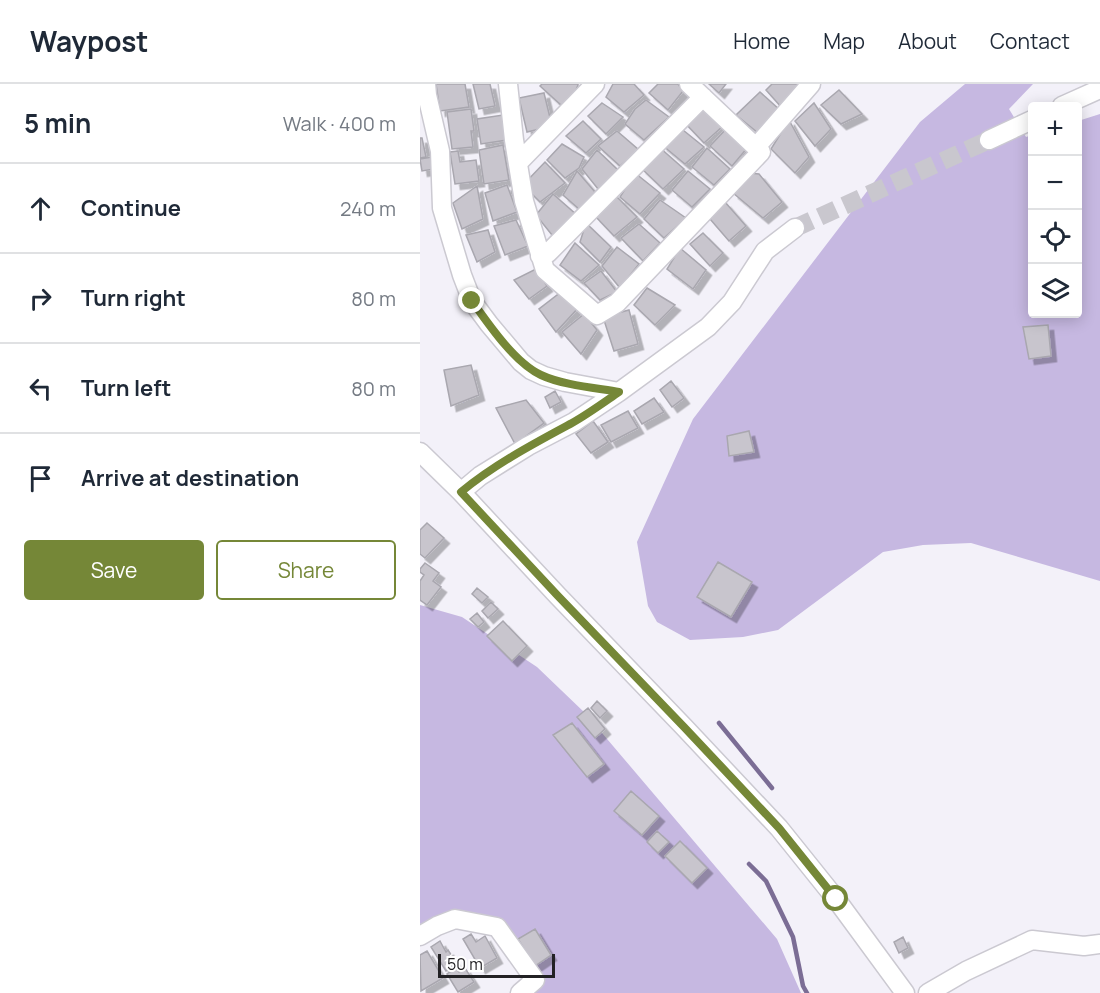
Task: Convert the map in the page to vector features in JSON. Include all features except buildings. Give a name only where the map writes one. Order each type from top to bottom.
[{"type":"street","points":[[508,84],[524,201],[545,270],[597,315],[617,303],[761,152],[689,84]]},
{"type":"street","points":[[518,163],[595,84]]},
{"type":"street","points":[[756,147],[811,84]]},
{"type":"street","points":[[1071,102],[1100,89]]},
{"type":"street","points":[[424,92],[440,151],[442,208],[472,301],[521,362],[531,370],[565,382],[619,392]]},
{"type":"street","points":[[540,256],[548,254],[703,97]]},
{"type":"street","points":[[989,140],[1028,122]]},
{"type":"street","points":[[461,492],[480,476],[528,446],[574,422],[619,392],[708,327],[732,302],[765,251],[795,228]]},
{"type":"street","points":[[420,452],[461,492],[779,828],[836,899],[905,993]]},
{"type":"street","points":[[420,936],[437,926],[455,920],[497,927],[535,980],[520,993]]},
{"type":"street","points":[[928,993],[966,971],[1032,940],[1084,946],[1100,944]]},
{"type":"shaded area","points":[[965,84],[1033,84],[1009,109],[1026,137],[1028,136],[1028,318],[1082,318],[1082,120],[1100,114],[1100,581],[971,543],[923,545],[883,552],[778,630],[743,637],[690,640],[657,622],[648,606],[637,542],[693,419],[920,122]]},
{"type":"shaded area","points":[[420,605],[462,617],[537,667],[585,713],[777,939],[801,993],[525,993],[534,981],[497,923],[450,916],[420,924]]},
{"type":"waterway","points":[[719,723],[772,788]]},
{"type":"waterway","points":[[749,864],[766,881],[793,937],[803,986],[807,993]]},
{"type":"tunnel","points":[[795,228],[989,140]]},
{"type":"route","points":[[472,301],[521,362],[531,370],[565,382],[619,392],[574,422],[528,446],[480,476],[461,492],[779,828],[836,899]]}]
